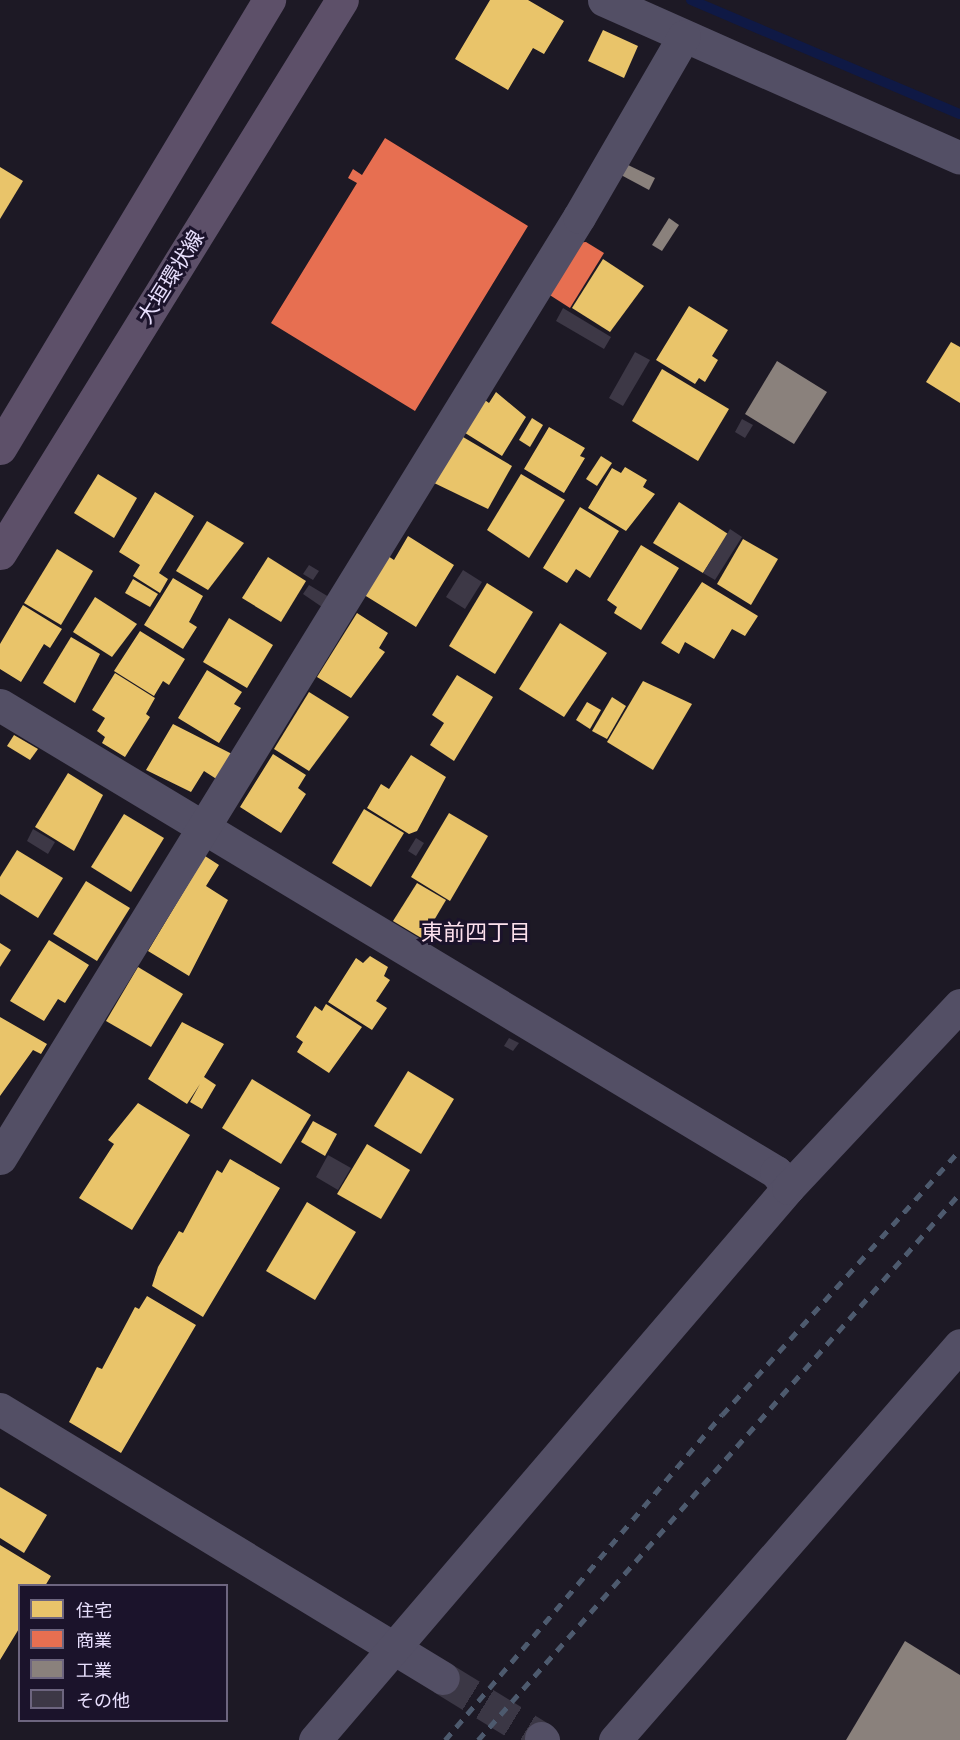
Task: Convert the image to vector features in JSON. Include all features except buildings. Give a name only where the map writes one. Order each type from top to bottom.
[{"type":"main road","points":[[0,448],[269,0]]},
{"type":"main road","name":"大垣環状線","points":[[0,553],[342,0]]},
{"type":"street","points":[[604,0],[960,158]]},
{"type":"street","points":[[0,1158],[202,826],[579,217],[684,36]]},
{"type":"street","points":[[0,705],[776,1172],[788,1188]]},
{"type":"street","points":[[315,1740],[788,1188],[960,1005]]},
{"type":"street","points":[[615,1740],[960,1346]]},
{"type":"street","points":[[0,1409],[397,1646],[442,1678]]},
{"type":"waterway","points":[[691,0],[960,114]]},
{"type":"tunnel","points":[[443,1678],[541,1738]]},
{"type":"railway","points":[[445,1740],[722,1415],[960,1150]]},
{"type":"railway","points":[[478,1740],[960,1193]]},
{"type":"district","name":"東前四丁目","points":[[476,933]]}]
